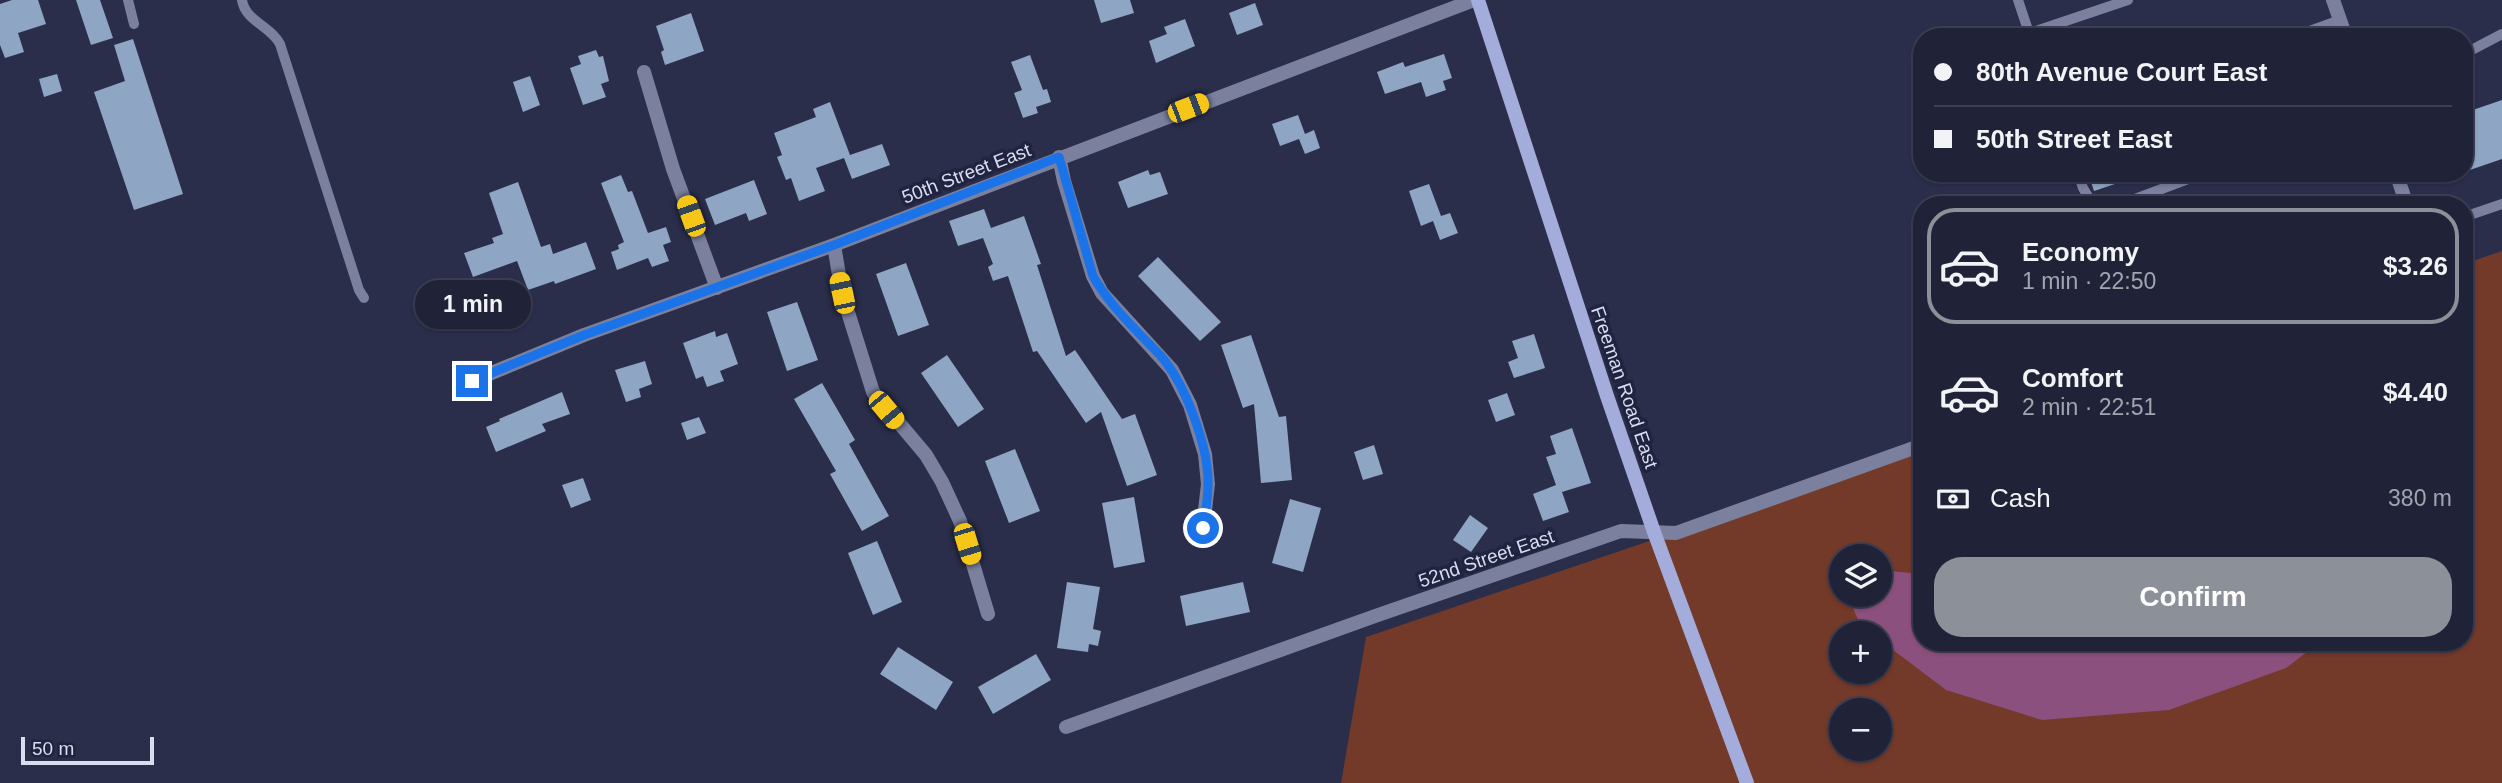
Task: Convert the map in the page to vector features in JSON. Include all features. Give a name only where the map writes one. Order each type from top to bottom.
[{"type":"street","name":"50th Street East","points":[[472,381],[584,335],[834,245],[1476,0]]},
{"type":"street","name":"Freeman Road East","points":[[1476,0],[1654,532],[1747,783]]},
{"type":"street","points":[[2333,0],[2343,28]]},
{"type":"street","points":[[643,72],[674,169],[717,288]]},
{"type":"street","points":[[1059,157],[1093,276],[1102,293],[1172,370],[1190,405],[1205,454],[1208,484],[1203,528]]},
{"type":"street","points":[[834,245],[842,293],[873,391],[926,455],[942,482],[960,521],[988,614]]},
{"type":"street","name":"52nd Street East","points":[[1066,727],[1621,531],[1676,533],[1913,448]]},
{"type":"lane","points":[[128,0],[134,24]]},
{"type":"lane","points":[[242,0],[249,16],[268,28],[280,44],[359,290],[364,298]]},
{"type":"lane","points":[[2018,0],[2027,28]]},
{"type":"lane","points":[[2045,28],[2129,0]]},
{"type":"lane","points":[[2317,28],[2340,20]]},
{"type":"lane","points":[[2473,49],[2502,34]]},
{"type":"lane","points":[[2143,196],[2180,182]]},
{"type":"lane","points":[[2473,214],[2502,204]]},
{"type":"shaded area","points":[[2502,251],[2502,783],[1341,783],[1366,637],[1913,452],[1913,651],[2473,651],[2473,261]]},
{"type":"shaded area","points":[[1892,571],[1913,573],[1913,651],[2308,651],[2286,668],[2169,710],[2042,720],[1946,690],[1892,649],[1892,621],[1860,621],[1853,607],[1892,607]]},
{"type":"building","points":[[12,0],[38,0],[46,24],[18,33],[24,52],[5,58],[0,45],[0,4]]},
{"type":"building","points":[[76,0],[100,0],[113,38],[91,45]]},
{"type":"building","points":[[1094,0],[1130,0],[1134,13],[1101,23]]},
{"type":"building","points":[[1255,3],[1263,25],[1237,35],[1229,13]]},
{"type":"building","points":[[691,13],[704,51],[665,65],[661,52],[664,50],[656,26]]},
{"type":"building","points":[[1185,19],[1195,46],[1156,63],[1149,41],[1167,34],[1164,27]]},
{"type":"building","points":[[133,39],[183,194],[134,210],[94,92],[125,81],[114,45]]},
{"type":"building","points":[[596,50],[599,57],[603,56],[609,81],[601,84],[606,97],[583,105],[570,68],[581,64],[578,56]]},
{"type":"building","points":[[1444,54],[1452,78],[1443,81],[1446,90],[1426,97],[1421,82],[1385,94],[1377,72],[1403,62],[1405,67]]},
{"type":"building","points":[[1030,55],[1043,90],[1047,89],[1051,102],[1036,107],[1038,113],[1023,118],[1014,93],[1022,90],[1011,62]]},
{"type":"building","points":[[57,74],[62,91],[44,97],[39,79]]},
{"type":"building","points":[[530,76],[540,105],[523,112],[513,82]]},
{"type":"building","points":[[2502,100],[2502,159],[2473,169],[2473,110]]},
{"type":"building","points":[[830,102],[850,155],[882,144],[890,165],[852,179],[844,158],[816,168],[825,191],[799,201],[791,178],[786,180],[777,157],[782,155],[774,133],[816,117],[813,109]]},
{"type":"building","points":[[1298,115],[1305,134],[1314,130],[1320,148],[1305,154],[1299,139],[1280,146],[1272,124]]},
{"type":"building","points":[[1148,170],[1150,175],[1160,172],[1168,194],[1128,208],[1118,182]]},
{"type":"building","points":[[621,175],[628,192],[632,191],[648,233],[666,227],[671,242],[663,245],[669,261],[652,267],[648,258],[617,270],[611,252],[619,249],[618,245],[624,242],[601,183]]},
{"type":"building","points":[[754,180],[767,214],[749,221],[746,213],[715,225],[705,199]]},
{"type":"building","points":[[518,182],[541,247],[550,244],[553,254],[586,242],[596,269],[555,284],[554,281],[528,290],[517,261],[473,277],[464,253],[494,243],[492,238],[503,234],[489,193]]},
{"type":"building","points":[[2091,182],[2121,182],[2094,191]]},
{"type":"building","points":[[1429,184],[1441,216],[1450,213],[1458,233],[1440,240],[1433,221],[1421,226],[1409,191]]},
{"type":"building","points":[[984,209],[991,228],[1024,216],[1041,264],[1037,265],[1066,356],[1075,350],[1122,419],[1135,414],[1157,475],[1127,486],[1101,412],[1086,423],[1037,351],[1033,352],[1008,276],[993,281],[988,267],[993,264],[983,238],[958,246],[949,221]]},
{"type":"building","points":[[1158,257],[1221,322],[1200,341],[1138,276]]},
{"type":"building","points":[[906,263],[929,325],[898,336],[876,274]]},
{"type":"building","points":[[797,302],[818,360],[787,371],[767,312]]},
{"type":"building","points":[[715,331],[716,337],[727,333],[738,364],[720,371],[724,381],[707,387],[703,376],[696,379],[683,343]]},
{"type":"building","points":[[1534,334],[1545,368],[1514,378],[1508,362],[1518,358],[1512,341]]},
{"type":"building","points":[[1251,335],[1279,417],[1286,416],[1292,480],[1261,483],[1254,404],[1243,408],[1221,345]]},
{"type":"building","points":[[947,355],[984,409],[958,427],[921,373]]},
{"type":"building","points":[[645,361],[652,384],[639,389],[641,397],[626,402],[615,370]]},
{"type":"building","points":[[822,383],[855,440],[849,444],[889,516],[862,531],[830,474],[836,471],[794,399]]},
{"type":"building","points":[[562,392],[570,414],[542,424],[546,431],[496,452],[486,427]]},
{"type":"building","points":[[1507,393],[1515,415],[1496,422],[1488,400]]},
{"type":"building","points":[[699,417],[706,433],[687,440],[681,423]]},
{"type":"building","points":[[1572,428],[1591,483],[1562,492],[1569,512],[1543,521],[1533,494],[1556,485],[1546,457],[1556,454],[1550,436]]},
{"type":"building","points":[[1374,445],[1383,474],[1363,480],[1354,452]]},
{"type":"building","points":[[1015,449],[1040,511],[1009,523],[985,461]]},
{"type":"building","points":[[583,478],[591,500],[571,508],[562,485]]},
{"type":"building","points":[[1134,497],[1145,562],[1114,568],[1102,503]]},
{"type":"building","points":[[1290,499],[1321,508],[1303,572],[1272,563]]},
{"type":"building","points":[[1470,515],[1488,528],[1471,552],[1453,540]]},
{"type":"building","points":[[877,541],[902,602],[873,615],[848,553]]},
{"type":"building","points":[[1067,582],[1100,587],[1093,629],[1101,631],[1098,646],[1089,644],[1088,652],[1057,648]]},
{"type":"building","points":[[1243,582],[1250,612],[1186,626],[1180,596]]},
{"type":"building","points":[[898,647],[953,682],[936,710],[880,674]]},
{"type":"building","points":[[1036,654],[1051,680],[993,714],[978,687]]},
{"type":"route","points":[[472,381],[584,335],[834,245],[1059,157],[1093,276],[1102,293],[1172,370],[1190,405],[1205,454],[1208,484],[1203,528]]}]
